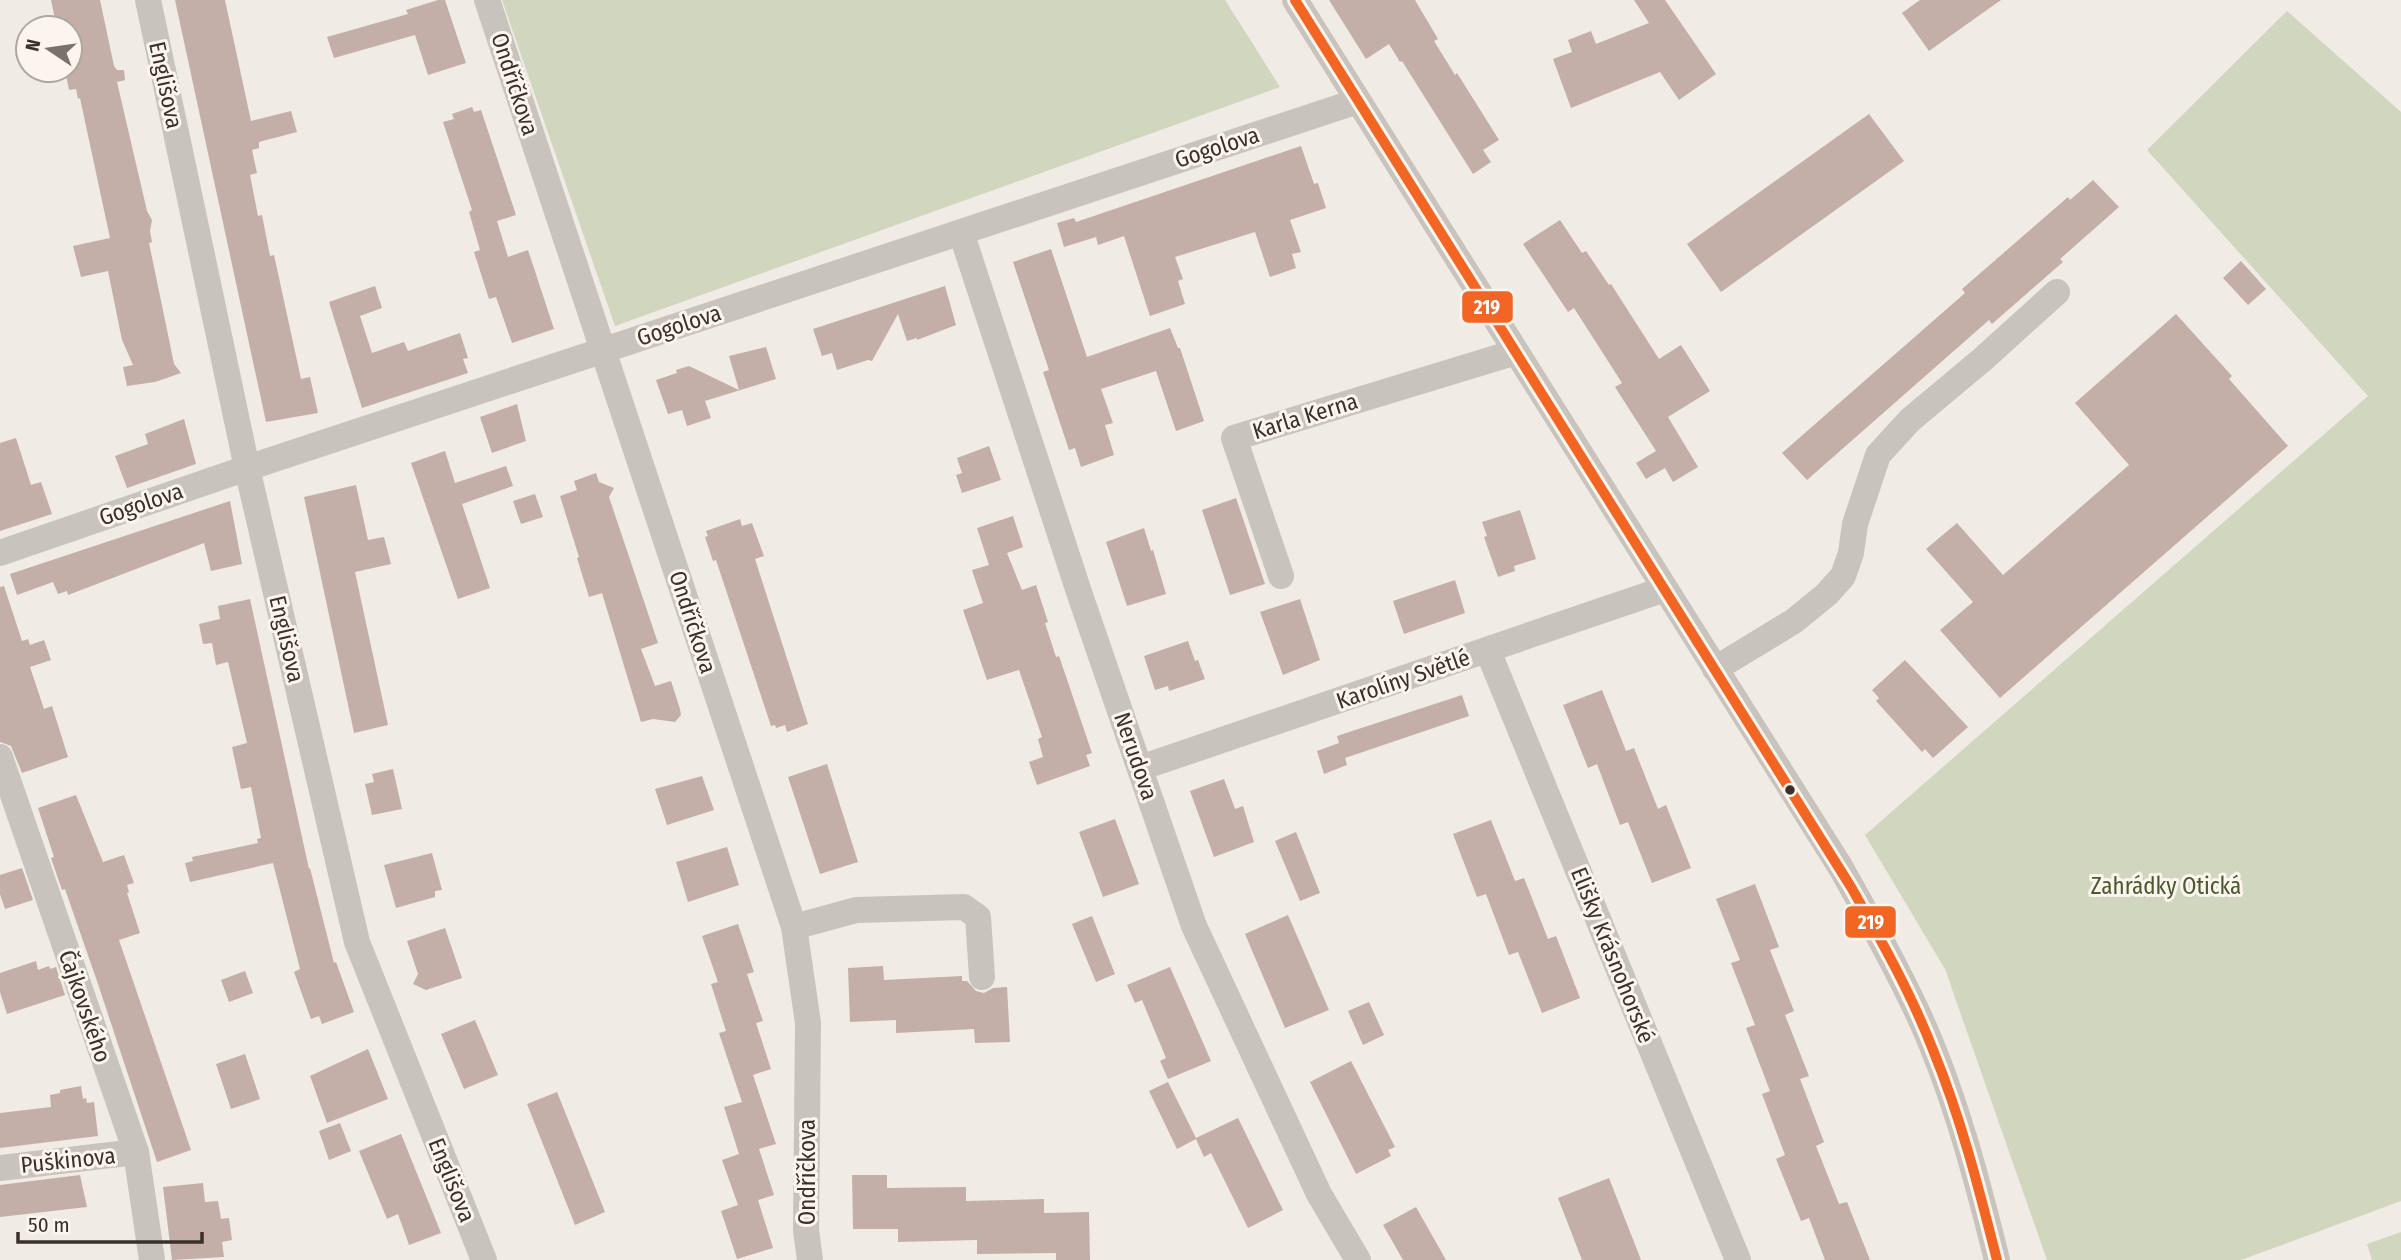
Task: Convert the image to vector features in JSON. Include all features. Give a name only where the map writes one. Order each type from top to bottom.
[{"type":"street","name":"Englišova","points":[[148,0],[247,468],[357,942],[484,1260]]},
{"type":"street","name":"Ondříčkova","points":[[487,0],[794,927],[808,1023],[806,1230],[810,1260]]},
{"type":"street","points":[[1295,0],[1842,868],[1905,988],[1936,1058],[1959,1123],[1997,1260]]},
{"type":"street","name":"Gogolova","points":[[0,553],[247,468],[1358,101]]},
{"type":"street","name":"Nerudova","points":[[961,232],[1194,926],[1319,1194],[1358,1260]]},
{"type":"street","points":[[1715,668],[1794,621],[1827,594],[1843,576],[1851,553],[1855,524],[1878,456],[1910,420],[2057,292]]},
{"type":"street","name":"Karla Kerna","points":[[1281,576],[1234,438],[1516,352]]},
{"type":"street","name":"Karolíny Světlé","points":[[1140,768],[1665,589]]},
{"type":"street","name":"Elišky Krásnohorské","points":[[1488,651],[1738,1260]]},
{"type":"street","name":"Čajkovského","points":[[0,757],[11,826],[136,1152],[152,1260]]},
{"type":"street","points":[[794,927],[856,910],[964,907],[978,917],[982,977]]},
{"type":"street","name":"Puškinova","points":[[0,1168],[136,1152]]},
{"type":"green space","points":[[502,0],[1225,0],[1280,87],[615,326]]},
{"type":"green space","name":"Zahrádky Otická","points":[[2287,11],[2401,112],[2401,1201],[2241,1260],[2047,1260],[1945,969],[1865,835],[2368,396],[2147,150]]},
{"type":"green space","points":[[2401,1232],[2401,1260],[2372,1260],[2367,1244]]},
{"type":"building","points":[[51,0],[100,0],[114,66],[117,70],[124,70],[125,80],[117,82],[147,211],[152,220],[152,242],[149,243],[174,364],[181,373],[155,382],[127,386],[123,367],[133,365],[122,340],[108,271],[81,277],[73,246],[110,238],[80,98],[78,99],[76,89],[69,90],[68,84],[84,84],[84,14],[54,14]]},
{"type":"building","points":[[175,0],[225,0],[251,121],[291,111],[297,132],[259,142],[259,148],[252,150],[257,173],[250,175],[270,256],[274,255],[301,379],[310,377],[318,413],[266,422]]},
{"type":"building","points":[[445,0],[466,63],[428,75],[415,35],[334,58],[327,37],[408,14],[406,10]]},
{"type":"building","points":[[1329,0],[1415,0],[1438,39],[1434,41],[1499,140],[1483,150],[1491,162],[1473,174],[1389,44],[1366,59]]},
{"type":"building","points":[[1634,0],[1665,0],[1716,74],[1679,100],[1660,72],[1571,108],[1553,59],[1572,52],[1568,40],[1591,31],[1596,44],[1649,23]]},
{"type":"building","points":[[1920,0],[2001,0],[1929,51],[1902,13]]},
{"type":"building","points":[[472,107],[474,112],[481,110],[516,215],[497,221],[508,257],[528,250],[554,329],[512,343],[496,297],[489,299],[474,252],[480,250],[469,212],[472,210],[443,122],[454,119],[452,114]]},
{"type":"building","points":[[1869,114],[1904,161],[1721,292],[1687,244]]},
{"type":"building","points":[[1301,146],[1314,184],[1318,183],[1326,208],[1290,220],[1301,252],[1292,254],[1296,268],[1270,277],[1255,232],[1175,257],[1183,279],[1178,281],[1185,304],[1150,316],[1124,236],[1098,245],[1096,237],[1064,247],[1057,223],[1074,218],[1076,222]]},
{"type":"building","points":[[2093,180],[2119,207],[2060,259],[2063,262],[1992,324],[1989,320],[1807,480],[1782,453],[1965,293],[1962,289],[2068,197],[2070,200]]},
{"type":"building","points":[[1560,220],[1582,253],[1586,251],[1609,285],[1611,284],[1659,359],[1681,345],[1710,391],[1668,417],[1698,467],[1673,482],[1665,468],[1646,479],[1636,463],[1656,451],[1615,387],[1622,383],[1574,308],[1568,312],[1523,244]]},
{"type":"building","points":[[1051,249],[1087,357],[1170,328],[1180,348],[1204,421],[1176,431],[1156,371],[1101,389],[1113,423],[1105,425],[1114,455],[1081,467],[1075,448],[1069,450],[1043,372],[1049,370],[1013,262]]},
{"type":"building","points":[[2241,261],[2266,289],[2248,305],[2223,278]]},
{"type":"building","points":[[375,286],[382,308],[360,316],[372,353],[404,342],[408,351],[460,333],[468,358],[463,359],[468,373],[362,408],[329,302]]},
{"type":"building","points":[[945,286],[956,325],[917,340],[907,341],[898,314],[872,361],[837,370],[832,353],[822,356],[813,329]]},
{"type":"building","points":[[2176,314],[2232,376],[2229,379],[2288,446],[2000,698],[1940,630],[1973,602],[1926,549],[1957,523],[2003,575],[2129,465],[2075,403]]},
{"type":"building","points":[[766,347],[776,379],[705,401],[711,418],[687,426],[682,410],[668,414],[656,380],[689,366],[739,390],[729,356]]},
{"type":"building","points":[[517,404],[526,441],[492,453],[480,417]]},
{"type":"building","points":[[184,419],[196,464],[127,488],[115,456],[148,444],[145,434]]},
{"type":"building","points":[[16,438],[31,485],[41,482],[52,514],[0,531],[0,443]]},
{"type":"building","points":[[989,446],[1001,480],[962,493],[956,475],[962,473],[957,458]]},
{"type":"building","points":[[445,451],[455,483],[506,466],[513,486],[462,504],[490,588],[458,599],[411,463]]},
{"type":"building","points":[[596,473],[599,482],[614,488],[609,497],[658,643],[641,649],[655,686],[671,681],[681,715],[675,722],[653,719],[641,722],[602,593],[589,597],[560,496],[577,490],[574,481]]},
{"type":"building","points":[[356,485],[368,540],[384,537],[391,564],[355,572],[388,725],[354,733],[304,497]]},
{"type":"building","points":[[535,494],[543,517],[521,524],[513,501]]},
{"type":"building","points":[[1236,498],[1265,584],[1230,595],[1202,510]]},
{"type":"building","points":[[230,501],[242,564],[211,571],[204,543],[68,595],[67,591],[58,594],[53,582],[17,595],[10,574]]},
{"type":"building","points":[[1520,510],[1536,559],[1514,566],[1515,571],[1498,577],[1484,537],[1487,536],[1482,522]]},
{"type":"building","points":[[1013,516],[1023,547],[1007,553],[1022,590],[1036,585],[1056,657],[1059,656],[1092,753],[1086,755],[1090,766],[1037,785],[1029,762],[1043,757],[1038,739],[1042,737],[1019,670],[987,680],[963,610],[983,603],[972,570],[989,565],[977,528]]},
{"type":"building","points":[[740,519],[742,526],[752,523],[764,556],[755,559],[808,724],[787,732],[785,725],[776,728],[775,725],[771,726],[716,560],[713,561],[705,537],[708,536],[706,531]]},
{"type":"building","points":[[1144,528],[1166,594],[1127,606],[1106,542]]},
{"type":"building","points":[[1455,580],[1465,613],[1404,634],[1393,601]]},
{"type":"building","points":[[4,586],[22,641],[28,639],[30,645],[44,640],[51,660],[30,667],[44,709],[52,706],[68,757],[22,773],[11,746],[0,742],[0,587]]},
{"type":"building","points":[[250,599],[309,869],[334,963],[336,962],[354,1012],[322,1024],[319,1016],[311,1019],[294,972],[300,969],[273,863],[190,882],[185,863],[193,861],[192,857],[258,843],[257,839],[261,838],[251,787],[241,789],[232,747],[247,743],[228,662],[216,665],[212,643],[203,644],[199,624],[220,619],[218,606]]},
{"type":"building","points":[[1300,599],[1320,660],[1283,675],[1260,612]]},
{"type":"building","points":[[1188,641],[1205,679],[1169,691],[1168,686],[1155,690],[1144,656]]},
{"type":"building","points":[[1905,660],[1968,727],[1933,758],[1925,749],[1922,752],[1876,701],[1879,698],[1872,690]]},
{"type":"building","points":[[1602,690],[1626,751],[1634,748],[1658,809],[1666,805],[1691,868],[1652,883],[1628,822],[1620,825],[1597,764],[1588,768],[1563,705]]},
{"type":"building","points":[[1462,695],[1469,716],[1345,758],[1347,765],[1324,774],[1317,751],[1339,743],[1337,736]]},
{"type":"building","points":[[827,764],[858,862],[820,874],[788,777]]},
{"type":"building","points":[[393,769],[402,809],[372,815],[365,784],[374,782],[372,774]]},
{"type":"building","points":[[702,776],[714,810],[667,825],[655,789]]},
{"type":"building","points":[[1224,779],[1235,809],[1243,806],[1254,842],[1214,857],[1190,791]]},
{"type":"building","points":[[76,795],[103,862],[124,855],[134,883],[127,885],[127,893],[140,933],[119,940],[191,1150],[157,1162],[65,889],[62,890],[51,858],[54,857],[38,808]]},
{"type":"building","points":[[1115,819],[1139,884],[1103,897],[1079,832]]},
{"type":"building","points":[[1491,820],[1515,881],[1524,878],[1548,939],[1556,936],[1580,998],[1542,1013],[1518,952],[1509,955],[1486,894],[1477,897],[1453,834]]},
{"type":"building","points":[[1296,832],[1320,893],[1300,901],[1275,841]]},
{"type":"building","points":[[727,847],[739,885],[688,902],[676,862]]},
{"type":"building","points":[[432,853],[442,890],[435,891],[435,897],[396,908],[384,865]]},
{"type":"building","points":[[22,868],[33,900],[5,909],[0,894],[0,875]]},
{"type":"building","points":[[1755,884],[1779,947],[1770,950],[1794,1011],[1785,1015],[1809,1076],[1800,1079],[1824,1142],[1816,1146],[1839,1204],[1847,1202],[1870,1260],[1825,1260],[1809,1218],[1801,1221],[1776,1159],[1785,1155],[1762,1094],[1770,1091],[1746,1028],[1755,1025],[1731,963],[1740,960],[1716,899]]},
{"type":"building","points":[[1288,915],[1329,1010],[1285,1028],[1245,934]]},
{"type":"building","points":[[1092,916],[1115,974],[1096,982],[1072,924]]},
{"type":"building","points":[[738,924],[754,972],[747,974],[763,1021],[756,1023],[771,1069],[753,1075],[776,1144],[759,1149],[774,1195],[758,1200],[773,1248],[737,1259],[721,1211],[738,1205],[722,1160],[739,1154],[724,1107],[742,1102],[719,1033],[726,1031],[711,984],[718,982],[702,936]]},
{"type":"building","points":[[445,928],[462,978],[426,990],[413,984],[418,974],[407,941]]},
{"type":"building","points":[[36,961],[38,970],[49,966],[50,969],[56,967],[65,995],[7,1014],[0,992],[0,973]]},
{"type":"building","points":[[883,966],[884,980],[962,976],[962,981],[967,981],[976,991],[984,993],[993,988],[1007,987],[1010,1042],[975,1043],[974,1029],[896,1033],[896,1020],[850,1022],[848,968]]},
{"type":"building","points":[[1170,967],[1211,1061],[1168,1079],[1160,1061],[1166,1058],[1142,1000],[1135,1003],[1127,985]]},
{"type":"building","points":[[245,971],[253,993],[229,1002],[221,980]]},
{"type":"building","points":[[1369,1002],[1384,1035],[1363,1045],[1348,1011]]},
{"type":"building","points":[[475,1020],[498,1075],[464,1089],[441,1034]]},
{"type":"building","points":[[368,1049],[388,1099],[327,1123],[310,1076]]},
{"type":"building","points":[[245,1054],[260,1099],[231,1109],[216,1064]]},
{"type":"building","points":[[1351,1061],[1395,1147],[1388,1150],[1391,1156],[1356,1174],[1310,1082]]},
{"type":"building","points":[[1168,1082],[1196,1138],[1238,1118],[1283,1210],[1248,1228],[1211,1153],[1204,1157],[1196,1139],[1177,1149],[1149,1091]]},
{"type":"building","points":[[81,1086],[83,1099],[86,1098],[87,1103],[94,1102],[98,1136],[0,1148],[0,1113],[51,1107],[50,1095]]},
{"type":"building","points":[[557,1092],[605,1212],[575,1225],[527,1104]]},
{"type":"building","points":[[340,1123],[351,1151],[329,1160],[319,1131]]},
{"type":"building","points":[[401,1134],[441,1233],[409,1245],[398,1214],[387,1219],[359,1151]]},
{"type":"building","points":[[80,1175],[87,1207],[0,1217],[0,1185]]},
{"type":"building","points":[[852,1175],[887,1175],[887,1188],[966,1187],[966,1201],[1044,1199],[1044,1213],[1089,1212],[1090,1260],[1056,1260],[1056,1253],[977,1254],[977,1240],[898,1242],[898,1229],[853,1229]]},
{"type":"building","points":[[1609,1178],[1641,1260],[1582,1260],[1558,1198]]},
{"type":"building","points":[[203,1183],[205,1202],[218,1201],[221,1219],[229,1218],[232,1240],[222,1242],[224,1257],[172,1260],[163,1187]]},
{"type":"building","points":[[1416,1207],[1446,1260],[1403,1260],[1383,1225]]},
{"type":"transit line","name":"219","points":[[1295,0],[1851,887],[1915,1008],[1943,1076],[1969,1154],[1997,1260]]}]
